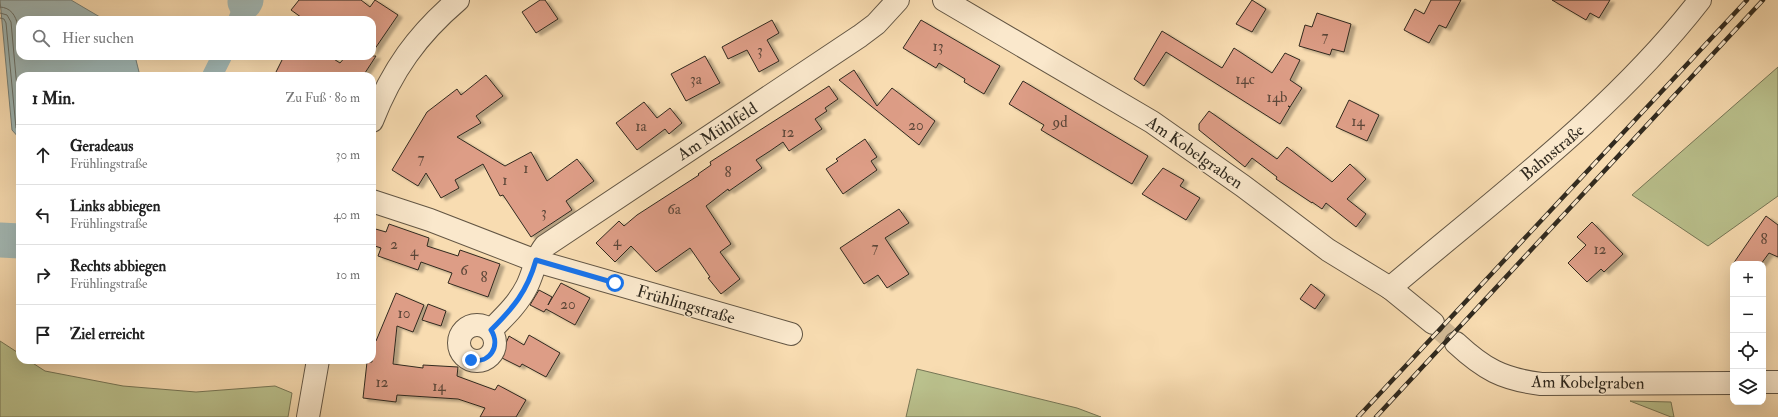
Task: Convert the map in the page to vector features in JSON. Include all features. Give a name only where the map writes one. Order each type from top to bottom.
[{"type":"street","points":[[376,112],[392,77],[409,50],[434,22],[458,0]]},
{"type":"street","name":"Am Mühlfeld","points":[[536,260],[545,246],[556,238],[860,36],[876,24],[898,0]]},
{"type":"street","name":"Am Kobelgraben","points":[[944,0],[1152,122],[1243,186],[1328,250],[1390,288],[1433,323]]},
{"type":"street","name":"Bahnstraße","points":[[1390,288],[1586,124],[1658,51],[1700,0]]},
{"type":"street","name":"Frühlingstraße","points":[[376,202],[430,220],[536,260],[791,334]]},
{"type":"street","points":[[491,330],[512,310],[522,296],[528,284],[536,260]]},
{"type":"street","name":"Am Kobelgraben","points":[[1456,343],[1484,367],[1520,381],[1541,384],[1730,383]]},
{"type":"street","points":[[308,417],[317,364]]},
{"type":"street","points":[[1766,382],[1778,382]]},
{"type":"green space","points":[[1778,67],[1778,196],[1708,246],[1632,195]]},
{"type":"green space","points":[[0,341],[16,351],[16,364],[34,364],[45,371],[123,386],[196,392],[275,386],[292,393],[288,417],[0,417]]},
{"type":"green space","points":[[917,369],[1077,408],[1101,417],[906,417]]},
{"type":"green space","points":[[1630,401],[1671,402],[1674,417],[1671,417]]},
{"type":"water","points":[[0,0],[71,0],[98,16],[16,16],[16,60],[136,60],[139,72],[16,72],[16,134],[12,130]]},
{"type":"building","points":[[299,0],[361,0],[370,7],[375,0],[398,15],[376,47],[376,16],[299,16],[291,10]]},
{"type":"building","points":[[540,0],[545,0],[558,19],[536,33],[522,12]]},
{"type":"building","points":[[1252,0],[1266,9],[1252,32],[1236,24]]},
{"type":"building","points":[[1431,0],[1461,0],[1446,28],[1439,25],[1429,43],[1404,30],[1415,9],[1424,14]]},
{"type":"building","points":[[1552,0],[1610,0],[1599,18],[1590,13],[1586,20]]},
{"type":"building","points":[[1317,13],[1351,24],[1344,52],[1332,49],[1330,55],[1299,46],[1305,25],[1312,27]]},
{"type":"building","points":[[772,20],[779,33],[767,40],[779,61],[759,72],[747,50],[728,59],[722,47]]},
{"type":"building","points":[[921,20],[1000,66],[984,94],[964,82],[965,79],[939,63],[936,68],[903,48]]},
{"type":"building","points":[[1162,31],[1222,68],[1234,48],[1272,73],[1285,53],[1300,60],[1290,80],[1302,88],[1280,124],[1166,52],[1144,86],[1134,79]]},
{"type":"building","points":[[705,56],[720,83],[686,101],[671,74]]},
{"type":"building","points":[[282,60],[335,60],[340,63],[343,60],[373,60],[366,72],[276,72]]},
{"type":"building","points":[[854,70],[877,106],[892,88],[935,121],[919,145],[839,80]]},
{"type":"building","points":[[486,75],[503,96],[476,116],[481,123],[457,137],[505,166],[531,152],[547,181],[577,159],[594,181],[566,201],[572,210],[531,237],[503,195],[500,196],[483,164],[455,180],[459,188],[441,198],[426,173],[418,186],[392,170],[427,112],[457,89],[461,95]]},
{"type":"building","points":[[1023,81],[1148,156],[1132,184],[1041,130],[1044,125],[1009,104]]},
{"type":"building","points":[[829,86],[838,99],[825,108],[827,111],[815,119],[822,129],[789,151],[783,142],[756,160],[762,168],[729,191],[728,189],[706,206],[731,244],[720,252],[740,279],[721,294],[708,278],[710,277],[690,248],[656,272],[631,246],[615,262],[596,243],[619,221],[624,226],[637,215],[699,175],[698,174],[711,165],[710,162]]},
{"type":"building","points":[[1349,100],[1379,115],[1367,141],[1336,127]]},
{"type":"building","points":[[644,102],[657,118],[670,108],[682,123],[669,134],[665,129],[637,150],[616,123]]},
{"type":"building","points":[[1209,111],[1277,159],[1287,147],[1332,182],[1350,164],[1366,179],[1347,199],[1366,214],[1356,227],[1326,203],[1322,209],[1312,203],[1276,179],[1277,177],[1252,158],[1245,167],[1199,130],[1199,124]]},
{"type":"building","points":[[865,139],[877,157],[871,161],[877,170],[843,194],[826,169],[838,161],[836,159]]},
{"type":"building","points":[[1163,168],[1184,180],[1180,186],[1200,198],[1186,220],[1142,194]]},
{"type":"building","points":[[899,209],[909,223],[885,238],[909,274],[887,288],[878,275],[864,284],[840,248]]},
{"type":"building","points":[[1766,216],[1778,225],[1778,257],[1769,253],[1763,261],[1735,261]]},
{"type":"building","points":[[1592,222],[1623,254],[1604,272],[1601,269],[1587,282],[1568,263],[1586,245],[1577,237]]},
{"type":"building","points":[[389,224],[429,238],[427,246],[458,256],[460,250],[500,264],[488,297],[448,283],[452,273],[421,262],[418,270],[378,256],[381,248],[376,246],[376,229],[386,232]]},
{"type":"building","points":[[561,283],[590,298],[575,325],[546,309],[544,312],[530,305],[539,290],[552,297],[548,305]]},
{"type":"building","points":[[1311,284],[1325,295],[1315,309],[1300,299]]},
{"type":"building","points":[[396,293],[424,305],[413,332],[397,326],[393,364],[423,368],[423,365],[458,367],[457,376],[495,390],[498,385],[526,400],[516,417],[480,417],[485,408],[458,399],[397,395],[396,402],[363,398],[367,364],[376,364],[376,341]]},
{"type":"building","points":[[428,304],[446,311],[441,326],[422,320]]},
{"type":"building","points":[[529,335],[560,353],[546,377],[522,364],[520,367],[500,357],[509,336],[524,345]]},
{"type":"waterway","points":[[240,16],[245,2]]},
{"type":"waterway","points":[[214,72],[220,60]]},
{"type":"waterway","points":[[0,240],[16,241]]},
{"type":"tunnel","points":[[1433,323],[1456,343]]},
{"type":"railway","points":[[1358,417],[1747,0]]},
{"type":"railway","points":[[1376,417],[1763,0]]},
{"type":"route","points":[[471,360],[482,360],[492,353],[495,348],[495,341],[491,330],[512,310],[522,296],[528,284],[536,260],[615,283]]}]
